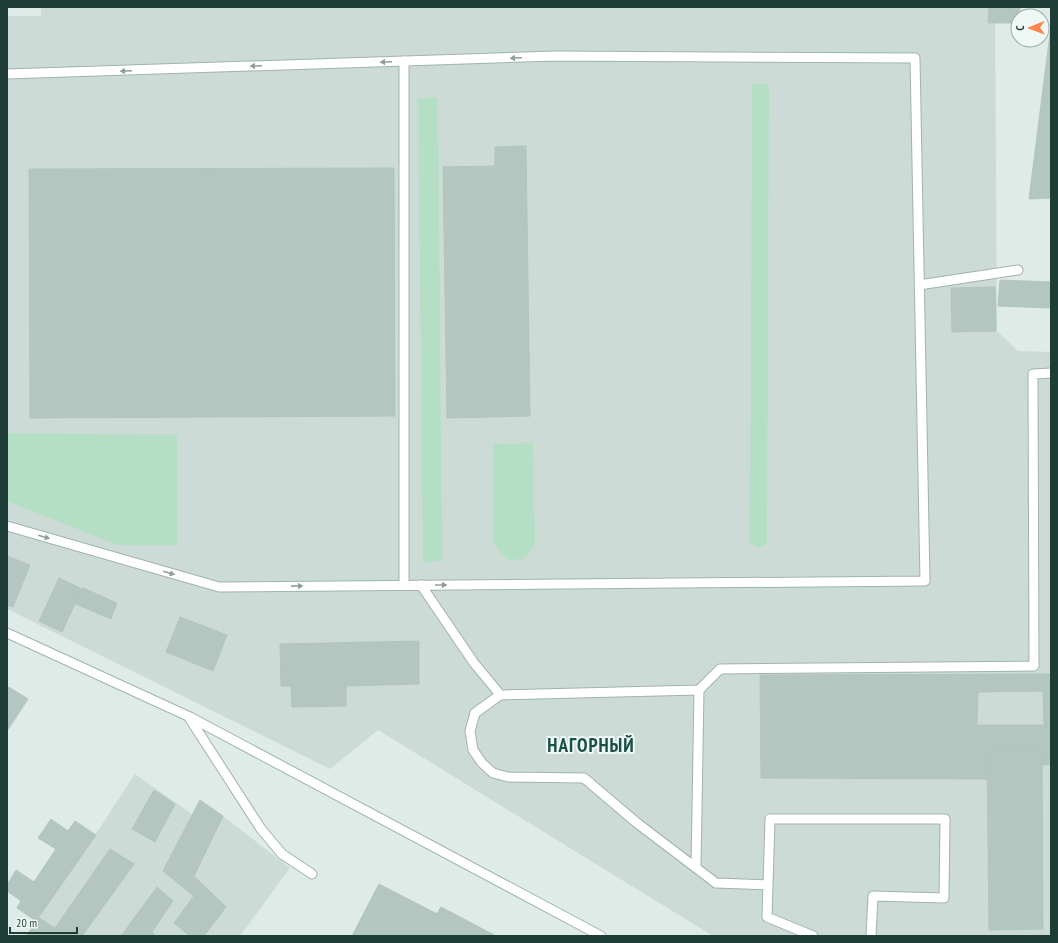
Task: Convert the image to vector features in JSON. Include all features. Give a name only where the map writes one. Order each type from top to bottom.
[{"type":"lane","points":[[7,74],[555,56],[915,58],[925,580],[219,587],[7,526]]},
{"type":"lane","points":[[404,61],[404,585]]},
{"type":"lane","points":[[919,285],[1018,270]]},
{"type":"lane","points":[[696,867],[700,690],[720,669],[1034,666],[1033,374],[1051,373]]},
{"type":"lane","points":[[421,585],[474,663],[498,692]]},
{"type":"lane","points":[[7,633],[190,717],[600,936]]},
{"type":"lane","points":[[700,690],[500,695],[475,713],[470,731],[473,750],[482,763],[494,773],[508,777],[584,778],[637,823],[716,883],[768,885]]},
{"type":"lane","points":[[190,717],[262,829],[282,854],[312,874]]},
{"type":"lane","points":[[813,936],[767,917],[770,819],[945,819],[944,898],[872,896],[871,936]]},
{"type":"shaded area","points":[[41,7],[995,7],[997,331],[1018,351],[1051,352],[1051,936],[713,936],[378,730],[330,769],[7,609],[7,16],[41,16]]},
{"type":"shaded area","points":[[135,774],[192,814],[200,800],[290,868],[240,936],[26,936],[95,835]]},
{"type":"green space","points":[[760,83],[769,85],[767,544],[758,548],[750,543],[752,85]]},
{"type":"green space","points":[[438,97],[442,560],[423,563],[418,99]]},
{"type":"green space","points":[[7,433],[177,435],[177,545],[118,545],[7,501]]},
{"type":"green space","points":[[533,443],[535,546],[524,559],[507,560],[494,544],[493,444]]},
{"type":"building","points":[[989,7],[1020,7],[1010,8],[1010,23],[988,23]]},
{"type":"building","points":[[1051,26],[1051,198],[1029,199],[1048,48],[1050,48]]},
{"type":"building","points":[[526,146],[530,416],[447,418],[443,167],[495,166],[495,147]]},
{"type":"building","points":[[394,168],[395,416],[30,418],[29,169]]},
{"type":"building","points":[[1000,280],[1051,282],[1051,308],[998,306]]},
{"type":"building","points":[[995,287],[996,331],[952,332],[951,288]]},
{"type":"building","points":[[7,556],[30,565],[13,607],[7,605]]},
{"type":"building","points":[[59,578],[82,589],[62,632],[39,621]]},
{"type":"building","points":[[83,588],[117,603],[111,619],[76,604]]},
{"type":"building","points":[[180,617],[227,635],[213,671],[166,652]]},
{"type":"building","points":[[419,641],[419,684],[346,686],[346,706],[292,707],[291,686],[281,686],[280,644]]},
{"type":"building","points":[[1051,674],[1051,764],[1042,765],[1042,751],[987,752],[987,779],[761,778],[760,675]],"holes":[[[1043,691],[1044,725],[977,725],[978,692]]]},
{"type":"building","points":[[7,686],[28,699],[7,731]]},
{"type":"building","points":[[1042,751],[1043,929],[989,930],[987,752]]},
{"type":"building","points":[[154,790],[175,804],[155,842],[132,829]]},
{"type":"building","points":[[200,800],[223,816],[194,876],[226,907],[204,936],[190,936],[174,923],[194,896],[163,871]]},
{"type":"building","points":[[51,819],[68,831],[75,821],[96,835],[36,921],[17,908],[21,901],[7,891],[7,885],[16,870],[34,882],[56,849],[38,838]]},
{"type":"building","points":[[110,849],[134,864],[82,936],[26,936],[39,918],[55,928]]},
{"type":"building","points":[[379,884],[437,914],[441,907],[496,936],[352,936]]},
{"type":"building","points":[[157,887],[173,901],[152,932],[155,936],[121,936]]},
{"type":"district","name":"НАГОРНЫЙ","points":[[591,745]]}]
